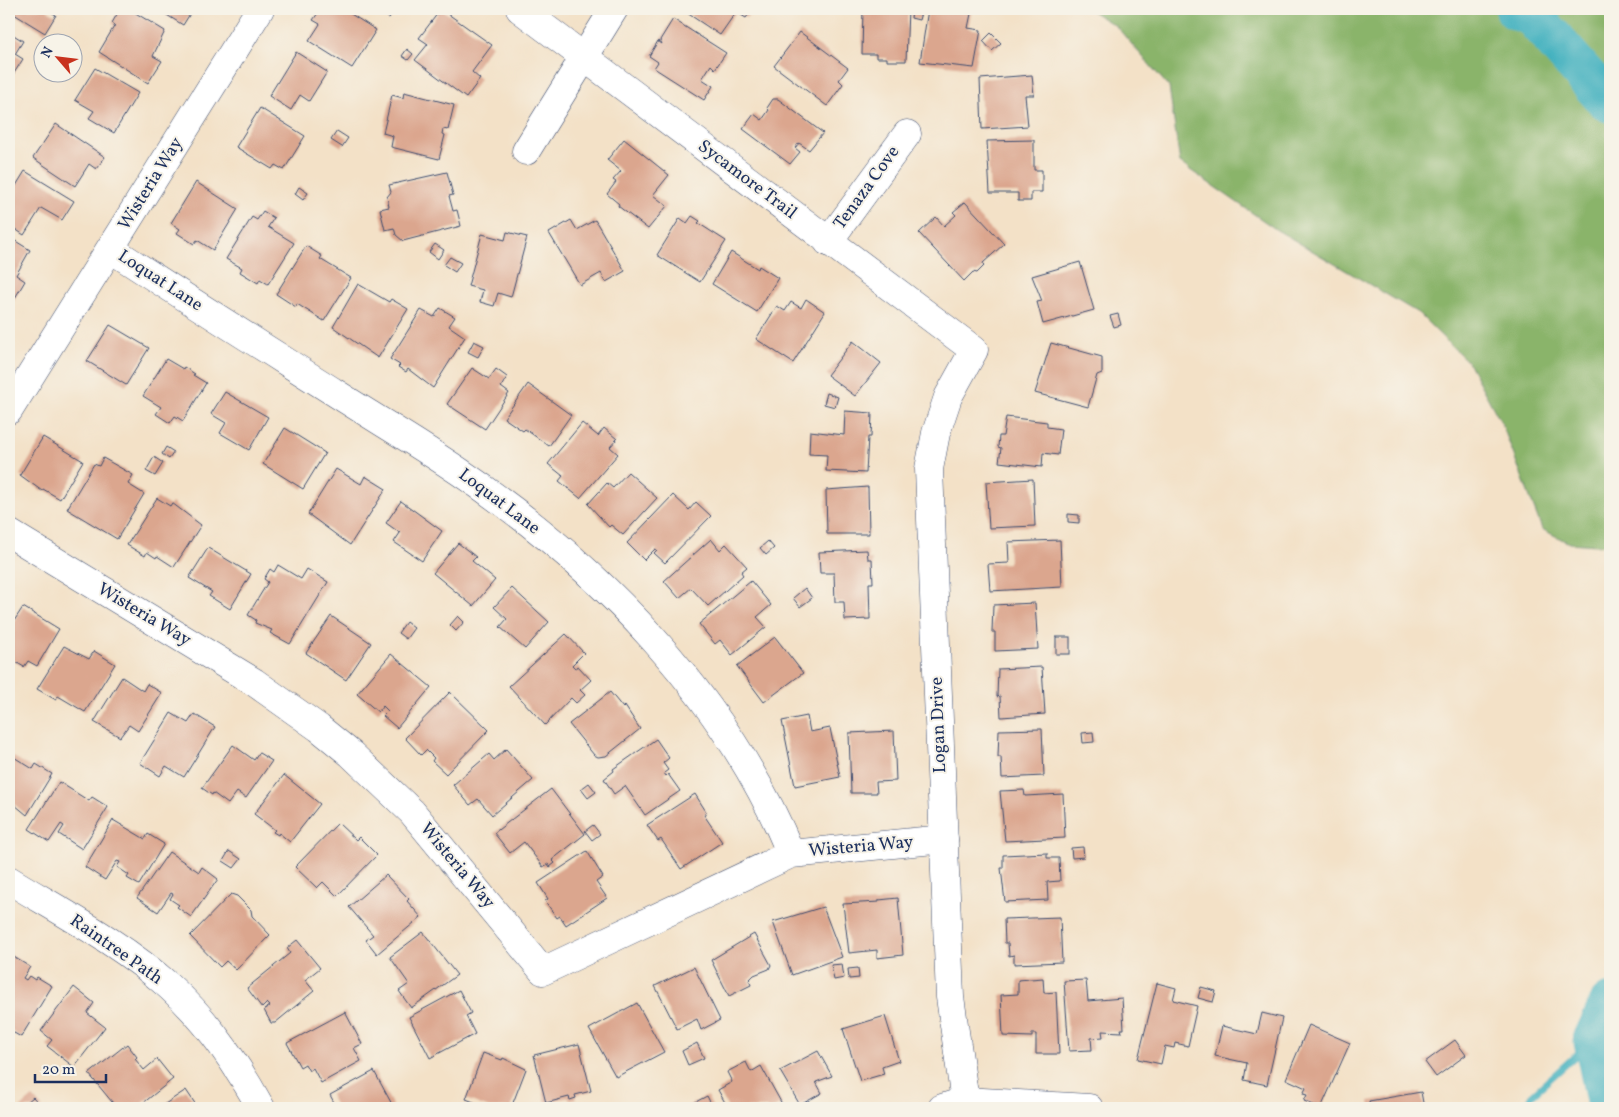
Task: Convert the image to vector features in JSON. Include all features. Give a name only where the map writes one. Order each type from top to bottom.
[{"type":"street","name":"Wisteria Way","points":[[9,410],[260,9]]},
{"type":"street","name":"Sycamore Trail","points":[[520,9],[974,350]]},
{"type":"street","points":[[526,151],[614,9]]},
{"type":"street","name":"Tenaza Cove","points":[[828,242],[907,134]]},
{"type":"street","name":"Loquat Lane","points":[[111,249],[461,472],[528,523],[593,578],[651,637],[692,685],[729,736],[760,787],[791,854]]},
{"type":"street","name":"Logan Drive","points":[[957,1106],[950,997],[928,469],[948,398],[974,350]]},
{"type":"street","name":"Wisteria Way","points":[[9,533],[254,682],[319,728],[351,754],[412,812],[543,971],[791,854],[944,839]]},
{"type":"street","name":"Raintree Path","points":[[9,880],[126,953],[171,988],[199,1016],[224,1048],[261,1108]]},
{"type":"street","points":[[957,1106],[1089,1108]]},
{"type":"green space","points":[[1088,9],[1610,9],[1610,546],[1569,543],[1542,529],[1502,424],[1468,362],[1418,313],[1277,230],[1180,163],[1169,87],[1116,26]]},
{"type":"building","points":[[9,9],[46,9],[56,15],[46,32],[43,32],[9,11]]},
{"type":"building","points":[[120,9],[129,9],[165,31],[153,56],[162,61],[148,83],[99,52],[115,25],[112,23]]},
{"type":"building","points":[[157,9],[193,9],[183,25]]},
{"type":"building","points":[[321,9],[343,9],[376,30],[352,68],[309,41],[320,24],[313,20]]},
{"type":"building","points":[[374,9],[395,9],[389,18]]},
{"type":"building","points":[[441,9],[492,45],[472,72],[480,79],[466,98],[415,60],[428,44],[419,38]]},
{"type":"building","points":[[681,9],[753,9],[746,18],[736,12],[720,35]]},
{"type":"building","points":[[863,9],[908,9],[906,61],[887,61],[887,58],[876,58],[876,54],[862,54]]},
{"type":"building","points":[[912,9],[922,9],[919,20],[911,18]]},
{"type":"building","points":[[928,9],[972,9],[968,28],[981,30],[974,68],[920,62]]},
{"type":"building","points":[[673,19],[726,53],[715,69],[711,65],[702,79],[713,86],[704,100],[654,68],[658,62],[649,56],[658,41],[662,44],[660,40]]},
{"type":"building","points":[[9,32],[23,41],[15,54],[23,59],[9,81]]},
{"type":"building","points":[[800,32],[848,68],[839,80],[843,84],[827,106],[774,66]]},
{"type":"building","points":[[991,33],[1001,43],[992,51],[983,41]]},
{"type":"building","points":[[407,49],[413,54],[408,60],[402,56]]},
{"type":"building","points":[[296,52],[327,72],[309,101],[300,95],[291,110],[269,96]]},
{"type":"building","points":[[95,68],[138,93],[114,133],[89,118],[94,111],[75,100]]},
{"type":"building","points":[[1032,75],[1034,95],[1025,95],[1028,126],[982,129],[980,79]]},
{"type":"building","points":[[404,92],[454,105],[448,130],[443,129],[442,134],[445,135],[439,159],[391,147],[393,136],[383,133],[392,95],[403,98]]},
{"type":"building","points":[[773,99],[778,99],[823,133],[809,150],[799,143],[795,148],[800,152],[790,164],[743,129],[754,114],[762,120],[769,110],[767,108]]},
{"type":"building","points":[[260,108],[305,136],[284,170],[275,165],[272,169],[236,147]]},
{"type":"building","points":[[56,124],[105,157],[96,169],[89,164],[75,186],[33,158]]},
{"type":"building","points":[[337,131],[348,138],[342,147],[331,140]]},
{"type":"building","points":[[624,139],[669,175],[653,195],[667,206],[648,229],[618,206],[619,204],[607,194],[616,182],[613,180],[621,171],[607,160]]},
{"type":"building","points":[[1034,140],[1034,170],[1042,170],[1042,192],[1031,192],[1031,201],[1018,201],[1018,193],[990,193],[987,141]]},
{"type":"building","points":[[25,171],[74,201],[62,220],[41,208],[24,235],[9,225],[9,197]]},
{"type":"building","points":[[447,172],[453,195],[449,196],[453,211],[457,210],[461,226],[403,241],[396,235],[394,228],[385,230],[380,209],[389,207],[387,197],[391,192],[389,185]]},
{"type":"building","points":[[196,182],[238,209],[213,250],[197,240],[194,244],[177,233],[180,229],[171,223]]},
{"type":"building","points":[[299,187],[308,193],[303,200],[295,194]]},
{"type":"building","points":[[965,202],[1004,244],[983,263],[984,266],[977,273],[973,272],[964,281],[919,233],[936,217],[944,226],[956,215],[953,212]]},
{"type":"building","points":[[263,211],[274,218],[268,227],[294,243],[268,284],[260,279],[258,283],[240,272],[242,268],[226,259],[252,217],[257,220]]},
{"type":"building","points":[[692,216],[700,221],[698,223],[726,241],[700,282],[657,255],[680,218],[687,223]]},
{"type":"building","points":[[571,220],[577,230],[595,220],[625,271],[606,282],[601,273],[580,285],[549,233]]},
{"type":"building","points":[[507,232],[527,237],[511,297],[498,293],[494,306],[480,302],[483,290],[468,286],[482,234],[505,240]]},
{"type":"building","points":[[9,237],[30,250],[16,275],[25,281],[12,303],[9,301]]},
{"type":"building","points":[[435,244],[444,250],[438,259],[429,252]]},
{"type":"building","points":[[306,246],[322,256],[320,259],[351,278],[324,321],[297,304],[296,307],[276,294]]},
{"type":"building","points":[[731,252],[758,269],[759,266],[778,278],[757,312],[712,284]]},
{"type":"building","points":[[450,257],[461,263],[455,272],[444,265]]},
{"type":"building","points":[[1080,262],[1094,310],[1043,324],[1037,302],[1042,301],[1032,276]]},
{"type":"building","points":[[358,284],[389,302],[391,299],[408,309],[378,358],[333,327]]},
{"type":"building","points":[[806,299],[825,312],[793,363],[756,339],[777,306],[785,311],[791,302],[801,308]]},
{"type":"building","points":[[440,308],[455,317],[449,326],[465,337],[433,388],[408,369],[406,372],[398,367],[400,365],[390,359],[421,310],[434,317]]},
{"type":"building","points":[[1118,314],[1121,325],[1114,327],[1110,316]]},
{"type":"building","points":[[110,325],[149,348],[126,385],[87,361]]},
{"type":"building","points":[[474,341],[484,346],[478,357],[468,352]]},
{"type":"building","points":[[853,341],[881,363],[855,396],[827,375]]},
{"type":"building","points":[[1051,343],[1102,357],[1102,373],[1097,375],[1088,407],[1035,393]]},
{"type":"building","points":[[166,359],[183,369],[184,367],[206,383],[183,421],[175,416],[170,423],[156,414],[161,407],[143,396]]},
{"type":"building","points":[[472,368],[489,379],[496,369],[507,377],[501,387],[509,393],[485,429],[447,404]]},
{"type":"building","points":[[528,384],[571,415],[549,446],[525,429],[523,431],[504,418]]},
{"type":"building","points":[[225,392],[268,417],[249,450],[220,433],[226,423],[211,414]]},
{"type":"building","points":[[827,393],[838,397],[835,407],[824,404]]},
{"type":"building","points":[[845,411],[872,413],[871,437],[868,437],[866,473],[826,471],[827,455],[809,454],[810,431],[844,435]]},
{"type":"building","points":[[1006,417],[1047,422],[1047,427],[1061,429],[1058,455],[1043,453],[1042,467],[999,462],[1001,448],[998,447],[999,436],[1003,436]]},
{"type":"building","points":[[582,423],[598,436],[604,428],[617,439],[610,447],[618,454],[580,498],[559,481],[563,476],[548,464]]},
{"type":"building","points":[[285,428],[325,453],[303,489],[263,464]]},
{"type":"building","points":[[43,437],[83,461],[60,499],[43,489],[42,491],[20,475]]},
{"type":"building","points":[[166,447],[174,452],[169,459],[162,454]]},
{"type":"building","points":[[154,457],[163,463],[155,476],[146,471]]},
{"type":"building","points":[[103,458],[133,475],[128,484],[144,494],[117,539],[67,509],[94,464],[99,466]]},
{"type":"building","points":[[336,469],[361,484],[365,476],[386,489],[350,545],[308,514]]},
{"type":"building","points":[[628,472],[657,498],[623,535],[611,525],[609,527],[588,504],[607,483],[613,488]]},
{"type":"building","points":[[1033,479],[1035,526],[989,528],[986,482]]},
{"type":"building","points":[[868,487],[869,534],[827,534],[826,490]]},
{"type":"building","points":[[673,495],[689,510],[696,502],[711,516],[665,563],[654,553],[657,550],[655,549],[644,560],[627,543]]},
{"type":"building","points":[[157,498],[170,506],[172,503],[201,525],[174,567],[157,556],[156,558],[147,552],[145,556],[127,545]]},
{"type":"building","points":[[401,501],[442,531],[422,561],[394,542],[400,533],[386,523]]},
{"type":"building","points":[[1068,514],[1079,515],[1079,523],[1068,522]]},
{"type":"building","points":[[711,539],[720,550],[726,544],[747,567],[741,572],[743,575],[708,606],[691,588],[679,598],[664,581]]},
{"type":"building","points":[[1060,540],[1062,587],[990,591],[988,564],[1009,563],[1008,542]]},
{"type":"building","points":[[768,541],[774,548],[766,555],[760,548]]},
{"type":"building","points":[[458,543],[476,557],[472,561],[495,580],[473,606],[433,573]]},
{"type":"building","points":[[208,548],[251,574],[230,609],[209,596],[212,592],[189,578]]},
{"type":"building","points":[[867,550],[868,559],[872,559],[873,583],[869,583],[870,619],[845,620],[844,602],[835,602],[834,573],[820,573],[819,552]]},
{"type":"building","points":[[278,565],[301,579],[307,569],[328,582],[290,644],[270,633],[272,630],[255,623],[256,620],[248,615],[268,582],[264,579],[270,569],[274,572]]},
{"type":"building","points":[[751,581],[771,605],[757,617],[766,627],[732,655],[720,640],[715,644],[699,624]]},
{"type":"building","points":[[512,588],[549,622],[525,649],[500,627],[507,619],[494,607]]},
{"type":"building","points":[[805,588],[812,598],[800,607],[793,598]]},
{"type":"building","points":[[1035,603],[1038,649],[995,651],[995,632],[992,632],[993,605]]},
{"type":"building","points":[[23,607],[59,629],[37,666],[28,661],[24,667],[9,658],[9,624],[11,620],[14,621]]},
{"type":"building","points":[[331,616],[371,643],[346,680],[306,653]]},
{"type":"building","points":[[458,616],[464,622],[456,631],[450,625]]},
{"type":"building","points":[[406,622],[414,628],[406,639],[398,633]]},
{"type":"building","points":[[566,634],[584,653],[572,665],[575,668],[578,666],[591,680],[580,690],[585,695],[576,703],[571,698],[545,725],[509,686]]},
{"type":"building","points":[[775,637],[803,673],[764,702],[737,666]]},
{"type":"building","points":[[1056,637],[1070,637],[1070,654],[1056,654]]},
{"type":"building","points":[[64,646],[89,659],[94,651],[115,664],[85,712],[58,696],[56,700],[37,689]]},
{"type":"building","points":[[391,654],[431,687],[397,728],[383,716],[388,711],[383,706],[378,712],[357,694]]},
{"type":"building","points":[[1042,667],[1045,714],[1001,717],[1000,696],[997,697],[998,669]]},
{"type":"building","points":[[122,677],[143,691],[147,684],[162,693],[138,731],[129,725],[120,737],[94,722]]},
{"type":"building","points":[[450,692],[489,730],[446,774],[432,761],[434,758],[426,750],[421,755],[405,738]]},
{"type":"building","points":[[610,692],[623,708],[625,706],[640,729],[606,756],[598,757],[594,755],[569,724]]},
{"type":"building","points":[[171,713],[188,723],[194,714],[215,727],[184,777],[166,766],[160,776],[140,763]]},
{"type":"building","points":[[807,716],[810,732],[830,728],[840,777],[795,786],[782,721]]},
{"type":"building","points":[[1042,729],[1044,776],[1002,778],[1001,757],[998,757],[999,730]]},
{"type":"building","points":[[894,731],[896,781],[876,782],[877,793],[851,793],[849,733]]},
{"type":"building","points":[[1093,732],[1094,742],[1083,743],[1082,733]]},
{"type":"building","points":[[656,739],[669,758],[663,763],[668,770],[664,773],[666,776],[668,774],[680,791],[645,815],[625,786],[614,794],[604,779],[614,771],[613,769]]},
{"type":"building","points":[[233,745],[254,760],[259,753],[272,761],[246,798],[237,792],[228,804],[213,793],[212,795],[202,788]]},
{"type":"building","points":[[506,749],[533,780],[492,815],[478,799],[470,805],[453,785],[489,754],[494,760]]},
{"type":"building","points":[[9,754],[33,769],[36,764],[52,774],[27,815],[9,800]]},
{"type":"building","points":[[284,775],[320,804],[290,842],[279,833],[278,835],[273,832],[275,830],[254,814]]},
{"type":"building","points":[[59,782],[89,801],[92,797],[108,807],[82,849],[59,834],[64,826],[61,824],[49,842],[29,829]]},
{"type":"building","points":[[589,783],[596,792],[588,798],[581,789]]},
{"type":"building","points":[[551,789],[585,834],[552,860],[555,863],[550,867],[548,864],[543,867],[524,842],[510,853],[494,833]]},
{"type":"building","points":[[1024,790],[1025,796],[1063,794],[1065,838],[1005,841],[1000,791]]},
{"type":"building","points":[[695,794],[707,813],[704,815],[722,842],[681,869],[661,839],[658,841],[647,825]]},
{"type":"building","points":[[113,820],[145,839],[148,834],[164,844],[139,885],[127,878],[129,875],[117,867],[120,862],[117,861],[105,880],[85,867]]},
{"type":"building","points":[[338,823],[356,840],[359,837],[377,855],[337,896],[323,882],[317,888],[295,867]]},
{"type":"building","points":[[593,825],[600,834],[592,840],[585,831]]},
{"type":"building","points":[[1083,847],[1084,857],[1072,858],[1071,848]]},
{"type":"building","points":[[229,851],[241,859],[234,868],[223,861]]},
{"type":"building","points":[[587,851],[603,877],[596,882],[607,898],[566,925],[560,916],[557,918],[545,901],[548,899],[538,883]]},
{"type":"building","points":[[169,852],[199,872],[202,867],[218,879],[191,917],[177,907],[179,905],[170,899],[173,894],[171,893],[158,912],[137,898]]},
{"type":"building","points":[[1047,853],[1047,858],[1059,858],[1060,881],[1047,882],[1048,900],[1005,902],[1001,868],[1003,868],[1003,855]]},
{"type":"building","points":[[386,875],[409,899],[407,901],[421,917],[377,954],[366,940],[373,935],[349,907]]},
{"type":"building","points":[[231,894],[237,896],[251,910],[252,916],[270,935],[236,970],[226,961],[220,967],[190,936]]},
{"type":"building","points":[[898,898],[903,955],[877,958],[877,950],[849,953],[843,904],[879,902],[879,900]]},
{"type":"building","points":[[823,907],[842,957],[792,975],[773,922]]},
{"type":"building","points":[[1060,917],[1062,962],[1014,964],[1014,955],[1009,956],[1008,943],[1005,943],[1004,919]]},
{"type":"building","points":[[423,932],[457,975],[411,1008],[399,991],[409,984],[390,957]]},
{"type":"building","points":[[754,934],[771,965],[769,969],[754,975],[749,980],[751,985],[729,996],[711,960]]},
{"type":"building","points":[[297,940],[320,968],[305,980],[314,991],[275,1023],[271,1023],[264,1010],[270,1006],[267,1003],[262,1008],[247,988],[290,953],[287,948]]},
{"type":"building","points":[[9,954],[30,967],[23,978],[26,980],[29,976],[35,980],[37,977],[52,986],[21,1037],[9,1030]]},
{"type":"building","points":[[842,964],[844,978],[834,980],[831,965]]},
{"type":"building","points":[[694,967],[720,1020],[701,1030],[697,1019],[677,1029],[655,986]]},
{"type":"building","points":[[858,968],[859,978],[849,979],[848,969]]},
{"type":"building","points":[[1043,978],[1044,993],[1056,992],[1059,1054],[1036,1054],[1036,1034],[1032,1034],[1032,1037],[1003,1036],[1001,995],[1018,994],[1018,980]]},
{"type":"building","points":[[1086,980],[1088,1001],[1122,998],[1124,1029],[1121,1029],[1122,1032],[1102,1031],[1103,1037],[1091,1038],[1092,1050],[1069,1051],[1064,981]]},
{"type":"building","points":[[1157,983],[1176,988],[1173,1000],[1197,1006],[1188,1046],[1175,1043],[1174,1048],[1165,1046],[1161,1064],[1138,1059]]},
{"type":"building","points":[[74,987],[94,1003],[87,1013],[105,1027],[74,1067],[47,1046],[52,1040],[41,1031]]},
{"type":"building","points":[[1201,987],[1216,991],[1213,1002],[1198,998]]},
{"type":"building","points":[[459,990],[471,1013],[466,1016],[475,1034],[430,1058],[409,1017]]},
{"type":"building","points":[[637,1003],[664,1052],[616,1077],[589,1029]]},
{"type":"building","points":[[345,1012],[362,1044],[354,1048],[361,1061],[321,1083],[313,1068],[309,1071],[305,1064],[300,1067],[287,1043]]},
{"type":"building","points":[[1262,1013],[1282,1018],[1267,1085],[1244,1080],[1247,1063],[1215,1056],[1222,1026],[1257,1034]]},
{"type":"building","points":[[885,1016],[899,1061],[882,1067],[884,1074],[860,1081],[843,1029]]},
{"type":"building","points":[[1309,1025],[1350,1043],[1321,1108],[1304,1101],[1307,1095],[1303,1094],[1306,1088],[1286,1079]]},
{"type":"building","points":[[1455,1040],[1466,1055],[1436,1077],[1425,1062]]},
{"type":"building","points":[[697,1043],[704,1058],[688,1065],[682,1051]]},
{"type":"building","points":[[127,1044],[137,1057],[135,1059],[144,1070],[157,1059],[173,1079],[137,1108],[117,1108],[89,1074]]},
{"type":"building","points":[[579,1044],[591,1091],[575,1095],[576,1098],[570,1100],[569,1097],[546,1103],[534,1055]]},
{"type":"building","points":[[818,1051],[832,1076],[816,1082],[822,1093],[800,1105],[780,1071]]},
{"type":"building","points":[[483,1053],[502,1060],[503,1058],[526,1069],[511,1108],[489,1108],[466,1099]]},
{"type":"building","points":[[746,1062],[751,1072],[761,1066],[782,1104],[774,1108],[728,1108],[718,1090],[732,1082],[727,1072]]},
{"type":"building","points":[[374,1071],[394,1108],[337,1108],[330,1095]]},
{"type":"building","points":[[186,1090],[198,1108],[159,1108]]},
{"type":"building","points":[[1421,1092],[1424,1108],[1370,1108],[1369,1101]]},
{"type":"building","points":[[707,1096],[713,1108],[684,1108]]},
{"type":"building","points":[[33,1097],[43,1108],[20,1108]]},
{"type":"waterway","points":[[1516,9],[1533,16],[1610,102]]},
{"type":"waterway","points":[[1608,1108],[1594,1039],[1610,1004]]},
{"type":"waterway","points":[[1529,1108],[1531,1096],[1594,1039]]}]
